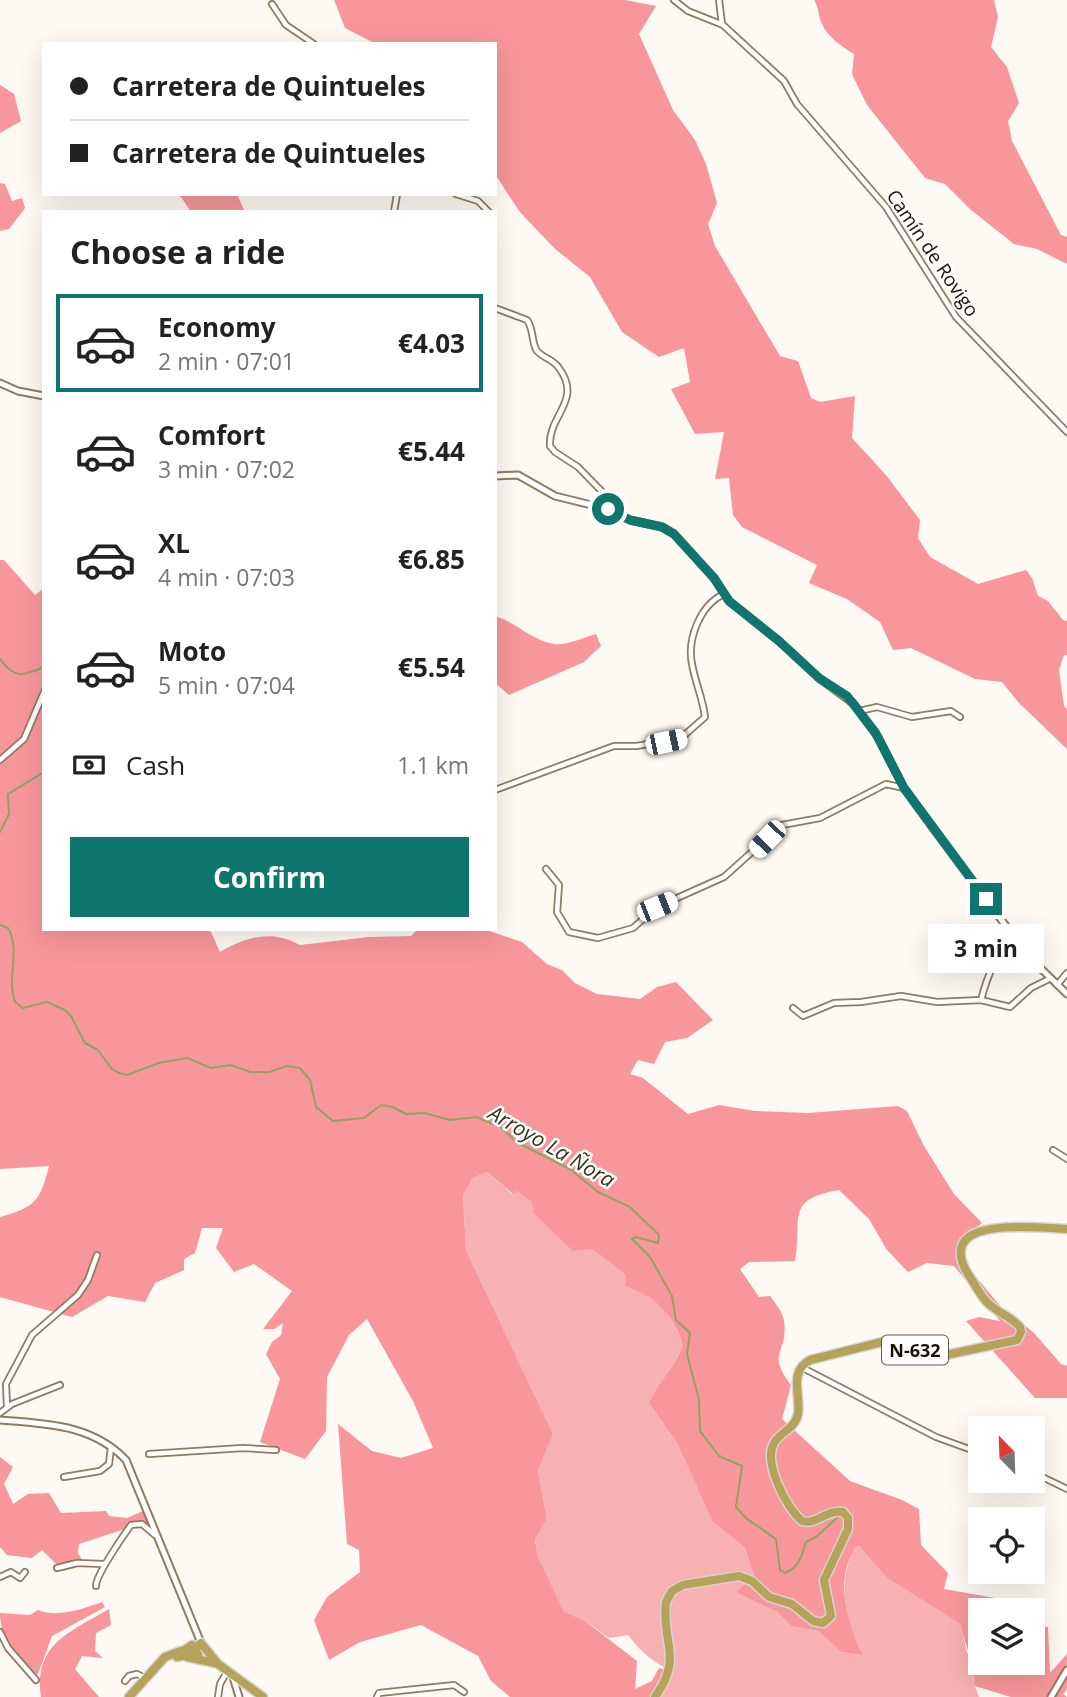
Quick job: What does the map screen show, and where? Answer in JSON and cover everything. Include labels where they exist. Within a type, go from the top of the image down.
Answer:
[{"type":"highway","name":"N-632","points":[[801,1367],[810,1360],[882,1342],[941,1356],[1007,1345],[1017,1340],[1020,1327],[987,1302],[965,1269],[960,1258],[962,1245],[968,1238],[986,1228],[1067,1228]]},
{"type":"highway","points":[[655,1697],[664,1684],[671,1664],[665,1607],[672,1591],[692,1583],[740,1576],[752,1581],[769,1597],[792,1604],[813,1621],[823,1623],[831,1616],[824,1580],[848,1523],[843,1512],[836,1511],[814,1521],[802,1521],[793,1511],[772,1468],[770,1455],[774,1443],[793,1425],[797,1416],[796,1381],[801,1367]]},
{"type":"highway","points":[[129,1697],[160,1663],[196,1646],[210,1660],[263,1697]]},
{"type":"highway","points":[[180,1654],[210,1660]]},
{"type":"street","name":"Camín de Rovigo","points":[[674,0],[688,11],[723,25],[784,81],[797,104],[886,207],[956,317],[1067,432]]},
{"type":"street","points":[[719,0],[723,25]]},
{"type":"street","points":[[272,4],[289,29],[311,42]]},
{"type":"street","points":[[462,196],[478,201],[487,210]]},
{"type":"street","points":[[497,309],[527,320],[536,349],[559,367],[569,392],[551,434],[550,446],[585,474],[617,507],[617,513]]},
{"type":"street","points":[[0,383],[18,391],[42,396]]},
{"type":"street","points":[[497,476],[518,475],[555,496],[617,513],[630,520],[662,527],[674,534],[714,578],[724,594],[819,678],[847,696],[875,732],[904,788],[1016,940],[1049,979],[1067,994]]},
{"type":"street","points":[[497,789],[614,746],[636,746],[680,739],[705,718],[691,661],[693,637],[705,611],[724,594]]},
{"type":"street","points":[[0,760],[24,738],[42,697]]},
{"type":"street","points":[[859,711],[877,707],[912,717],[951,711],[961,717]]},
{"type":"street","points":[[545,869],[559,885],[557,912],[569,932],[594,938],[614,936],[636,926],[657,907],[724,877],[782,825],[820,818],[886,784],[904,788]]},
{"type":"street","points":[[981,1000],[988,972],[999,954],[1016,940]]},
{"type":"street","points":[[1056,986],[1067,973]]},
{"type":"street","points":[[793,1008],[803,1016],[834,1003],[901,996],[937,1002],[981,1000],[1010,1007],[1031,988],[1049,979]]},
{"type":"street","points":[[1053,1150],[1067,1159]]},
{"type":"street","points":[[7,1408],[6,1384],[32,1335],[78,1296],[88,1280],[97,1255]]},
{"type":"street","points":[[801,1367],[936,1437],[968,1449]]},
{"type":"street","points":[[0,1413],[60,1385]]},
{"type":"street","points":[[0,1420],[77,1429],[121,1454],[130,1466],[192,1627],[196,1646]]},
{"type":"street","points":[[109,1464],[111,1447]]},
{"type":"street","points":[[149,1454],[243,1448],[276,1450]]},
{"type":"street","points":[[64,1477],[100,1471],[121,1454]]},
{"type":"street","points":[[1045,1478],[1067,1489]]},
{"type":"street","points":[[96,1586],[98,1573],[131,1525],[142,1524],[155,1535]]},
{"type":"street","points":[[57,1568],[77,1563],[105,1564]]},
{"type":"street","points":[[0,1577],[11,1572],[20,1578],[25,1572]]},
{"type":"street","points":[[0,1632],[8,1648],[36,1680]]},
{"type":"street","points":[[1051,1697],[1067,1671]]},
{"type":"street","points":[[219,1697],[220,1684],[230,1673],[239,1697]]},
{"type":"street","points":[[125,1681],[130,1675],[137,1674],[145,1678]]},
{"type":"street","points":[[377,1697],[379,1693],[454,1685],[464,1692]]},
{"type":"shaded area","points":[[334,0],[625,0],[656,6],[639,34],[673,110],[695,140],[706,164],[717,203],[708,224],[715,246],[780,356],[798,361],[811,398],[820,402],[855,396],[852,438],[886,475],[920,520],[918,538],[930,557],[978,584],[1026,570],[1038,596],[1048,601],[1063,620],[1067,621],[1067,655],[1064,655],[1059,670],[1064,706],[1067,709],[1067,749],[1019,703],[1002,682],[975,679],[911,648],[893,650],[880,622],[847,599],[809,583],[817,565],[742,527],[733,515],[729,478],[715,479],[724,432],[695,434],[671,389],[690,382],[684,348],[659,357],[622,332],[590,277],[554,248],[519,211],[497,177],[497,42],[372,42],[345,28]]},
{"type":"shaded area","points":[[814,0],[994,0],[998,17],[991,47],[1007,67],[1019,103],[1008,121],[1012,141],[1061,235],[1067,237],[1067,264],[1037,249],[1014,244],[971,210],[945,184],[925,178],[867,105],[852,74],[854,54],[827,32]]},
{"type":"shaded area","points":[[0,85],[14,94],[21,121],[0,133]]},
{"type":"shaded area","points":[[0,183],[5,184],[12,201],[22,198],[25,208],[9,229],[0,231]]},
{"type":"shaded area","points":[[180,196],[238,196],[244,210],[190,210]]},
{"type":"shaded area","points":[[0,560],[4,560],[35,595],[42,590],[42,931],[209,931],[220,952],[239,942],[269,936],[300,945],[369,937],[411,936],[416,931],[489,931],[522,942],[547,964],[562,970],[575,983],[597,994],[640,999],[657,987],[676,982],[713,1020],[687,1038],[665,1042],[654,1064],[638,1060],[630,1074],[643,1078],[688,1114],[719,1105],[755,1111],[808,1113],[898,1106],[907,1111],[924,1146],[954,1194],[982,1223],[962,1240],[956,1253],[1002,1308],[1033,1332],[1061,1364],[1067,1366],[1067,1398],[1035,1398],[966,1321],[979,1317],[1000,1321],[954,1266],[927,1263],[908,1272],[887,1250],[869,1219],[839,1190],[821,1194],[803,1206],[799,1214],[795,1261],[749,1262],[740,1269],[759,1297],[770,1296],[783,1318],[785,1332],[779,1358],[783,1374],[791,1385],[782,1419],[850,1481],[919,1509],[921,1545],[948,1573],[944,1589],[995,1598],[968,1598],[968,1651],[961,1624],[887,1578],[858,1545],[850,1558],[844,1585],[848,1614],[862,1655],[841,1652],[818,1631],[791,1626],[777,1612],[736,1592],[754,1576],[745,1548],[712,1521],[677,1443],[649,1403],[680,1352],[679,1333],[667,1314],[655,1301],[625,1286],[626,1275],[592,1249],[573,1251],[533,1213],[532,1203],[517,1191],[513,1194],[487,1172],[473,1178],[463,1195],[466,1250],[553,1434],[538,1471],[547,1519],[535,1540],[538,1557],[564,1612],[585,1621],[637,1661],[635,1689],[652,1681],[659,1668],[673,1672],[658,1697],[510,1697],[491,1681],[478,1656],[421,1625],[360,1642],[329,1660],[314,1620],[327,1597],[360,1572],[359,1550],[347,1544],[338,1424],[372,1451],[401,1458],[433,1448],[413,1401],[367,1319],[349,1335],[327,1377],[326,1431],[305,1459],[260,1442],[280,1379],[266,1354],[272,1342],[281,1335],[283,1323],[274,1329],[263,1329],[292,1291],[254,1264],[234,1272],[216,1248],[223,1228],[202,1228],[195,1253],[184,1259],[184,1270],[155,1283],[145,1302],[108,1296],[72,1317],[0,1297],[0,1217],[21,1210],[34,1201],[42,1188],[49,1166],[0,1169]]},
{"type":"shaded area","points":[[497,617],[554,644],[596,634],[601,646],[584,662],[509,695],[497,685]]},
{"type":"shaded area","points":[[487,1172],[512,1194],[517,1191],[532,1203],[533,1213],[573,1250],[592,1249],[626,1275],[625,1286],[656,1301],[676,1327],[681,1340],[680,1352],[649,1403],[677,1443],[712,1521],[745,1548],[754,1576],[737,1592],[777,1612],[791,1626],[818,1631],[841,1652],[861,1655],[850,1628],[845,1593],[846,1573],[858,1545],[887,1578],[962,1624],[968,1654],[968,1675],[974,1675],[979,1697],[658,1697],[673,1671],[648,1656],[628,1635],[609,1638],[585,1621],[564,1613],[538,1557],[535,1540],[547,1519],[538,1471],[553,1434],[466,1250],[463,1195],[473,1178]]},
{"type":"shaded area","points":[[0,1457],[13,1467],[4,1484],[13,1504],[28,1494],[49,1493],[61,1513],[106,1511],[109,1516],[127,1518],[143,1511],[150,1531],[137,1525],[79,1544],[78,1553],[85,1565],[63,1571],[42,1550],[32,1558],[7,1555],[0,1547]]},
{"type":"shaded area","points":[[102,1602],[105,1607],[52,1636],[38,1674],[31,1674],[19,1660],[3,1631],[0,1613],[30,1615],[38,1610],[62,1613]]},
{"type":"shaded area","points":[[109,1609],[111,1625],[96,1633],[95,1651],[103,1658],[82,1656],[75,1669],[99,1697],[41,1697],[40,1679],[49,1652],[68,1633]]},
{"type":"shaded area","points":[[1045,1627],[1048,1627],[1050,1673],[1067,1654],[1067,1690],[1063,1694],[1067,1697],[1011,1697],[975,1686],[974,1675],[1045,1675]]},
{"type":"waterway","name":"Arroyo La Ñora","points":[[0,659],[15,673],[25,674],[42,668]]},
{"type":"waterway","name":"Arroyo La Ñora","points":[[0,832],[9,814],[8,794],[42,773]]},
{"type":"waterway","name":"Arroyo La Ñora","points":[[0,925],[8,928],[12,937],[12,983],[15,1002],[23,1008],[47,1002],[65,1010],[85,1043],[98,1050],[112,1069],[119,1073],[127,1075],[159,1063],[187,1058],[211,1068],[230,1065],[251,1072],[269,1072],[287,1066],[300,1068],[310,1080],[316,1107],[333,1121],[364,1118],[381,1105],[393,1107],[406,1114],[424,1113],[450,1120],[476,1117],[499,1126],[518,1143],[570,1169],[598,1192],[630,1207],[659,1235],[658,1243],[636,1237],[632,1239],[650,1257],[672,1296],[676,1320],[690,1333],[687,1354],[699,1400],[700,1431],[719,1456],[742,1466],[736,1507],[746,1518],[776,1539],[780,1570],[785,1573],[797,1564],[806,1542],[816,1537],[840,1515]]},
{"type":"route","points":[[608,509],[630,520],[662,527],[674,534],[714,578],[729,601],[779,641],[804,666],[847,696],[875,732],[904,788],[986,899]]}]
